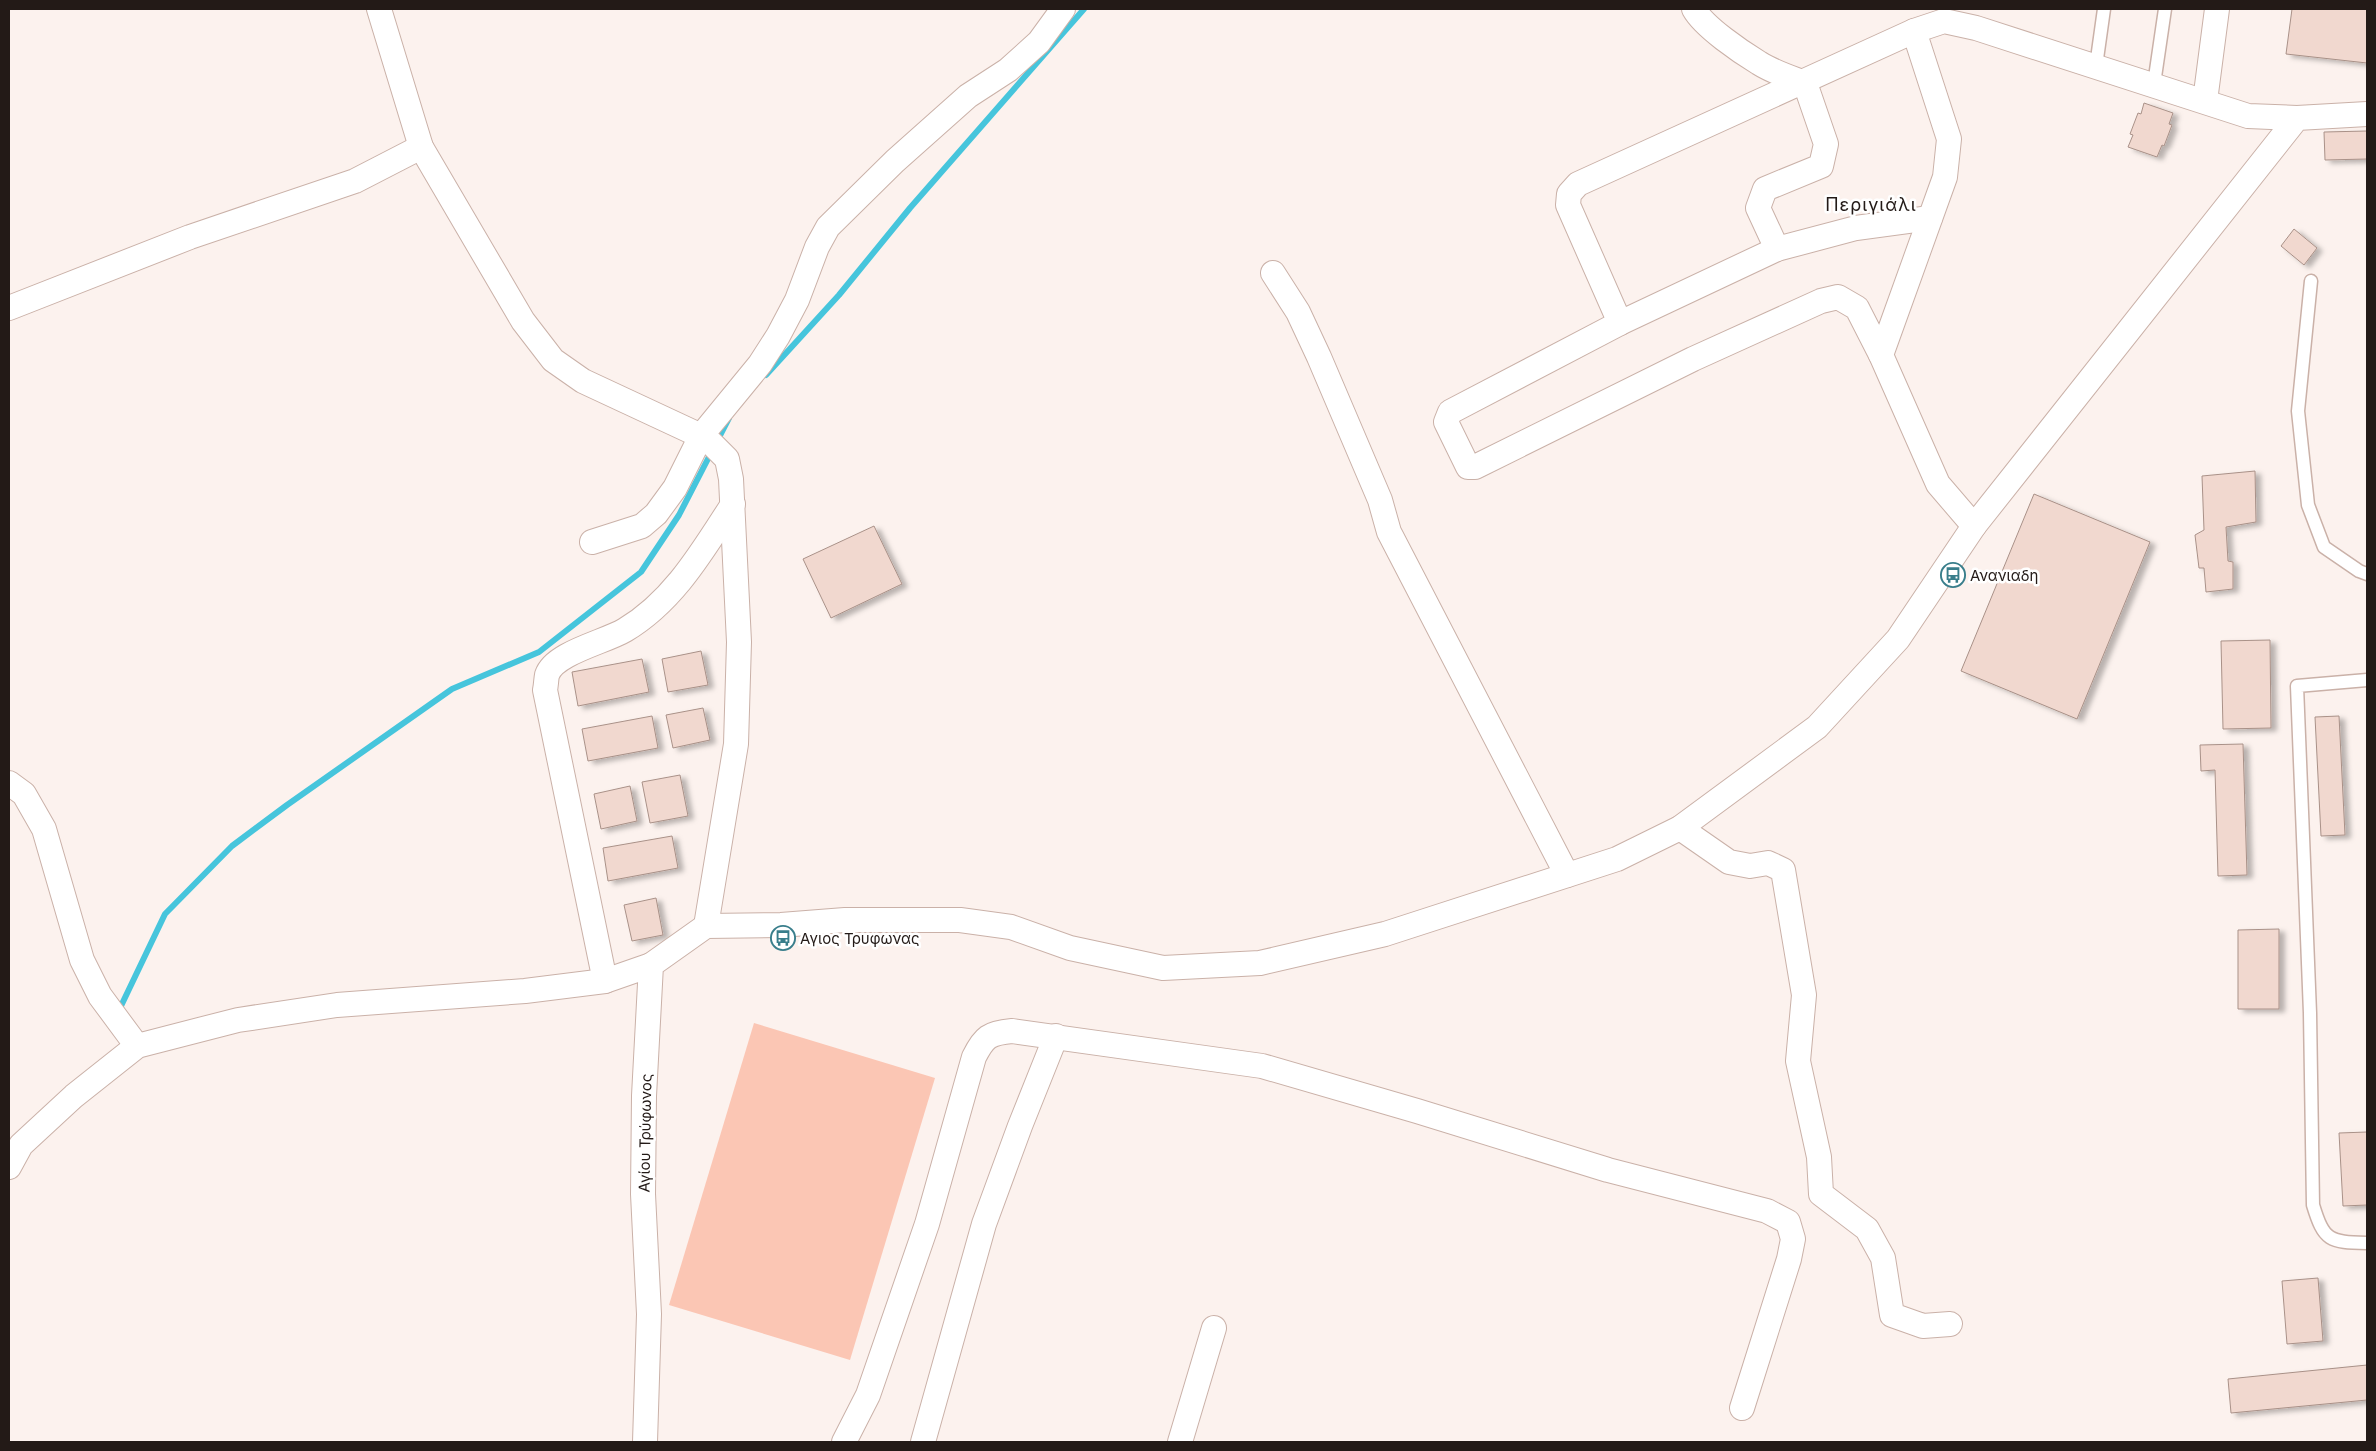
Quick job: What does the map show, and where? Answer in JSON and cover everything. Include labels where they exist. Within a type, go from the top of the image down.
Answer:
[{"type":"street","points":[[379,9],[421,147],[523,321],[554,360],[583,381],[713,446],[732,478],[739,642],[736,744],[706,926]]},
{"type":"street","points":[[592,542],[642,526],[656,514],[675,488],[713,446],[797,300],[817,247],[828,227],[895,162],[968,96],[1008,70],[1039,42],[1063,9]]},
{"type":"street","points":[[1694,9],[1717,32],[1759,63],[1805,83]]},
{"type":"street","points":[[2205,101],[2216,9]]},
{"type":"street","points":[[1620,323],[1568,205],[1569,194],[1578,184],[1805,83],[1914,31],[1944,21],[1976,28],[2154,84],[2248,116],[2297,118],[2367,114]]},
{"type":"street","points":[[1881,355],[1945,177],[1949,139],[1914,31]]},
{"type":"street","points":[[1777,249],[1758,208],[1760,198],[1765,189],[1821,166],[1826,144],[1805,83]]},
{"type":"street","points":[[9,1167],[21,1145],[41,1126],[74,1096],[137,1046],[238,1020],[337,1005],[525,991],[605,981],[651,965],[706,926],[781,925],[845,920],[960,920],[1011,927],[1070,948],[1163,968],[1260,963],[1385,934],[1618,859],[1680,828],[1817,727],[1898,639],[1974,526],[2297,118]]},
{"type":"street","points":[[9,308],[190,237],[355,181],[421,147]]},
{"type":"street","points":[[1930,218],[1856,228],[1777,249],[1620,323],[1450,412],[1446,422],[1468,467],[1474,467],[1693,359],[1821,301],[1838,297],[1857,308],[1881,355],[1938,484],[1974,526]]},
{"type":"street","points":[[1273,273],[1298,312],[1319,357],[1380,500],[1389,532],[1567,876]]},
{"type":"street","points":[[605,981],[545,690],[548,674],[557,661],[625,630],[663,600],[683,580],[733,504]]},
{"type":"street","points":[[9,783],[24,794],[44,829],[82,960],[100,996],[137,1046]]},
{"type":"street","points":[[1680,828],[1729,862],[1750,866],[1768,863],[1783,870],[1804,995],[1798,1061],[1819,1157],[1822,1194],[1867,1229],[1883,1258],[1892,1315],[1923,1326],[1950,1324]]},
{"type":"street","name":"Αγίου Τρύφωνος","points":[[645,1442],[648,1314],[643,1194],[644,1096],[651,965]]},
{"type":"street","points":[[844,1442],[868,1395],[924,1233],[974,1057],[981,1042],[995,1033],[1012,1031],[1262,1066],[1417,1111],[1608,1170],[1767,1210],[1788,1222],[1793,1238],[1790,1259],[1742,1408]]},
{"type":"street","points":[[923,1442],[984,1224],[1056,1036]]},
{"type":"street","points":[[1180,1442],[1214,1328]]},
{"type":"lane","points":[[2096,66],[2104,9]]},
{"type":"lane","points":[[2154,84],[2165,9]]},
{"type":"lane","points":[[2311,281],[2298,411],[2308,505],[2324,547],[2359,571],[2367,574]]},
{"type":"lane","points":[[2367,680],[2297,686],[2310,1013],[2313,1205],[2321,1230],[2335,1240],[2367,1243]]},
{"type":"shaded area","points":[[754,1023],[935,1078],[850,1360],[669,1305]]},
{"type":"building","points":[[2292,9],[2367,9],[2367,63],[2286,54]]},
{"type":"building","points":[[2144,103],[2173,113],[2169,124],[2172,125],[2164,146],[2162,145],[2157,157],[2128,147],[2133,135],[2130,134],[2138,113],[2141,114]]},
{"type":"building","points":[[2367,131],[2367,159],[2325,160],[2324,132]]},
{"type":"building","points":[[2294,229],[2317,248],[2304,265],[2281,246]]},
{"type":"building","points":[[2255,471],[2256,522],[2226,527],[2228,561],[2233,562],[2233,589],[2206,592],[2204,568],[2199,568],[2195,535],[2204,530],[2202,476]]},
{"type":"building","points":[[2034,494],[2150,542],[2077,719],[1961,671]]},
{"type":"building","points":[[874,526],[902,584],[831,618],[803,559]]},
{"type":"building","points":[[2270,640],[2271,728],[2223,729],[2221,641]]},
{"type":"building","points":[[701,651],[708,685],[668,692],[662,659]]},
{"type":"building","points":[[642,659],[649,692],[578,706],[572,672]]},
{"type":"building","points":[[703,708],[710,740],[673,748],[666,715]]},
{"type":"building","points":[[652,716],[658,748],[588,761],[582,729]]},
{"type":"building","points":[[2339,716],[2345,835],[2321,836],[2315,717]]},
{"type":"building","points":[[2243,744],[2247,875],[2218,876],[2215,770],[2201,771],[2200,745]]},
{"type":"building","points":[[680,775],[688,816],[650,823],[642,782]]},
{"type":"building","points":[[630,786],[637,821],[601,829],[594,794]]},
{"type":"building","points":[[672,836],[678,868],[608,881],[603,848]]},
{"type":"building","points":[[656,898],[663,935],[632,941],[624,905]]},
{"type":"building","points":[[2279,929],[2279,1009],[2238,1009],[2238,930]]},
{"type":"building","points":[[2367,1132],[2367,1205],[2343,1206],[2339,1133]]},
{"type":"building","points":[[2318,1278],[2323,1341],[2287,1344],[2282,1281]]},
{"type":"building","points":[[2367,1365],[2367,1400],[2231,1413],[2228,1379]]},
{"type":"waterway","points":[[766,375],[839,295],[910,208],[1084,9]]},
{"type":"waterway","points":[[716,443],[729,418]]},
{"type":"waterway","points":[[121,1006],[165,914],[232,846],[452,689],[539,652],[641,572],[679,515],[712,451]]},
{"type":"place","name":"Ανανιαδη","points":[[1953,575]]},
{"type":"place","name":"Αγιος Τρυφωνας","points":[[783,938]]},
{"type":"district","name":"Περιγιάλι","points":[[1871,204]]}]
